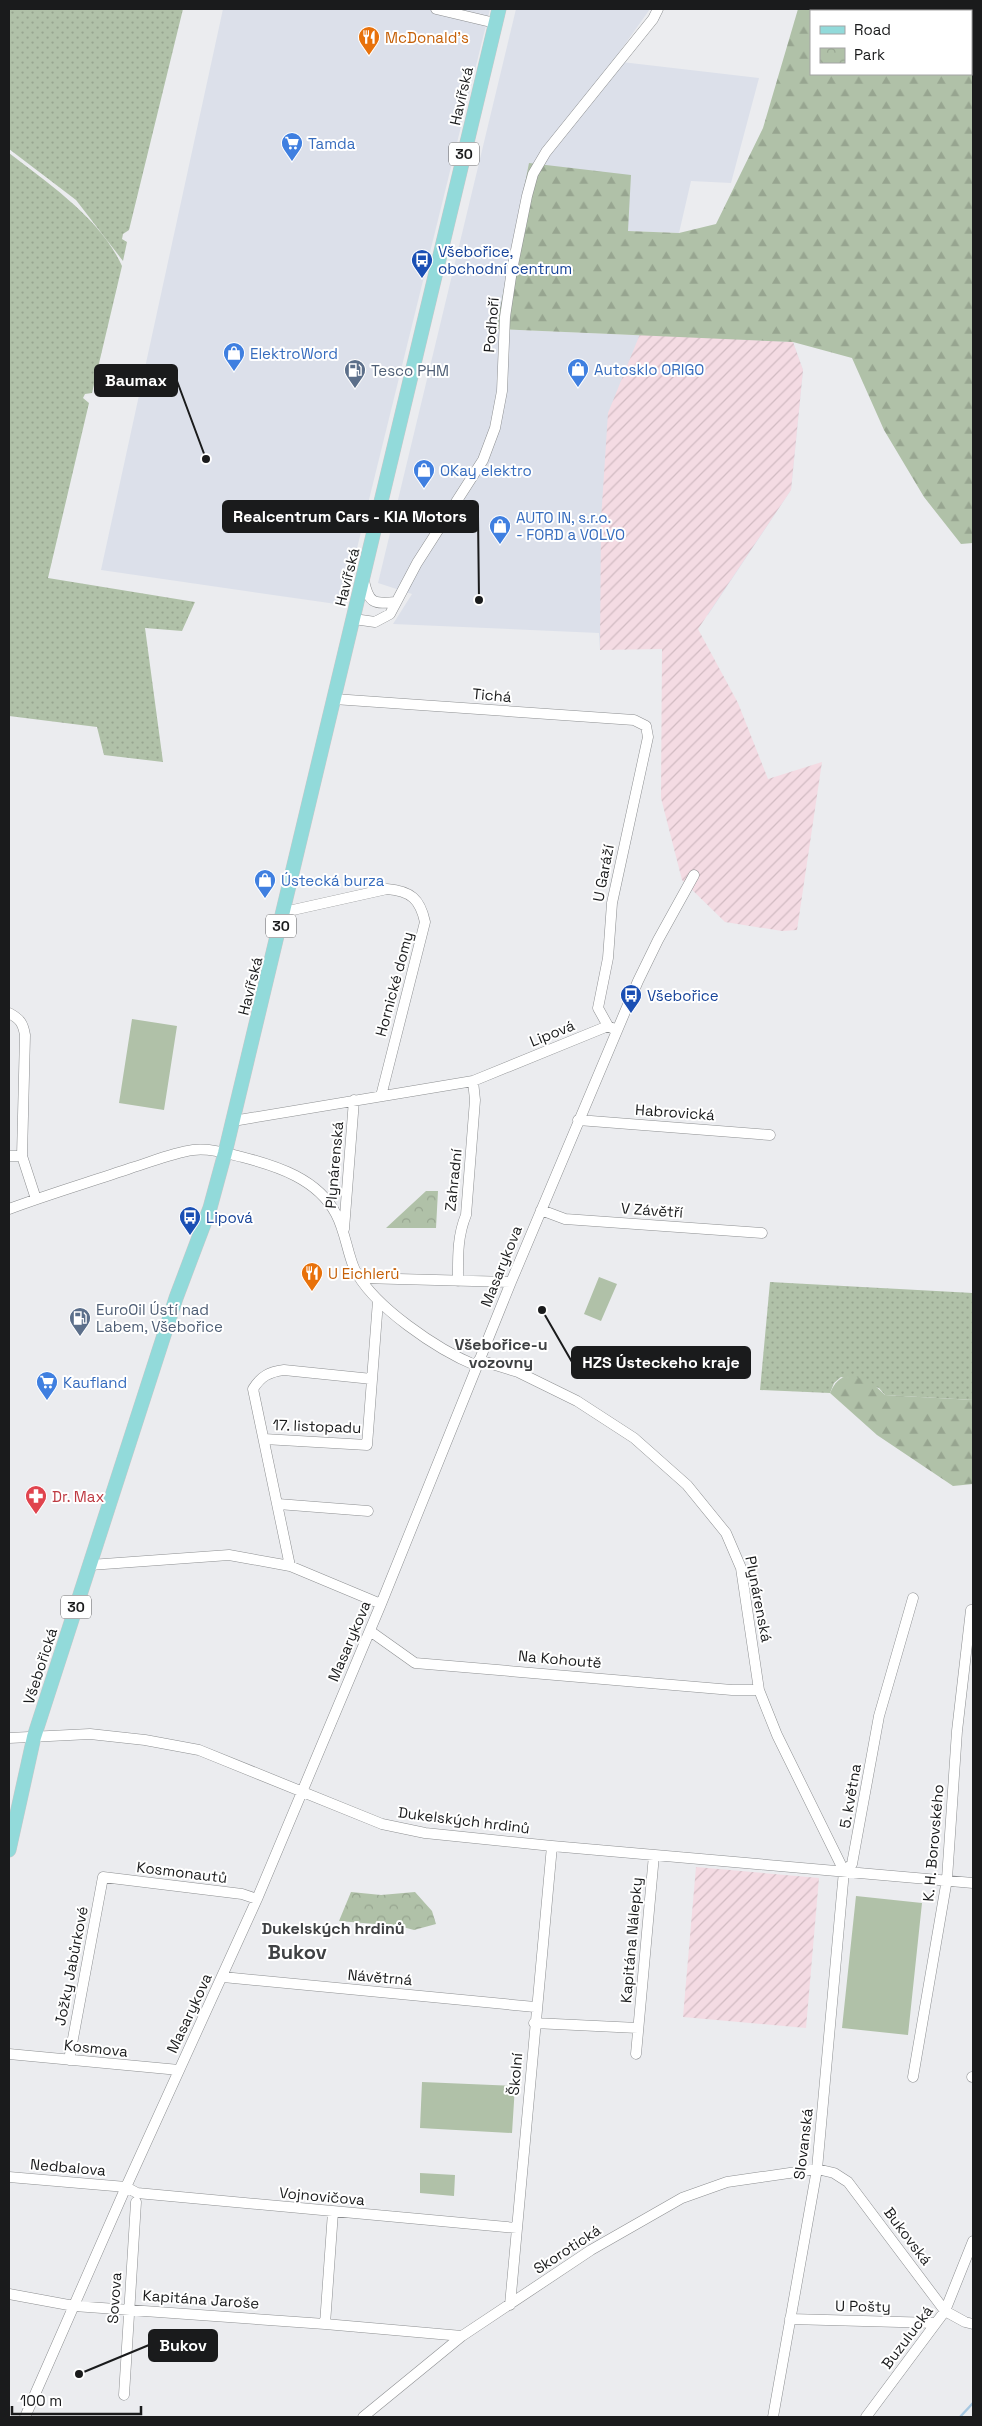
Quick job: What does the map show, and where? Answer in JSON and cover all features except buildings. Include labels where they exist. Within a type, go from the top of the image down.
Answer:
[{"type":"main road","name":"Havířská","points":[[225,1153],[354,619],[498,9]]},
{"type":"main road","name":"Všebořická","points":[[9,1850],[34,1737],[176,1298],[210,1208],[225,1153]]},
{"type":"street","points":[[436,9],[495,23]]},
{"type":"street","name":"Podhoří","points":[[354,619],[375,622],[390,614],[417,563],[483,460],[495,428],[502,391],[505,318],[526,196],[533,174],[546,152],[653,19],[658,9]]},
{"type":"street","points":[[363,580],[366,594],[371,601],[379,603],[396,602]]},
{"type":"street","name":"Tichá","points":[[334,699],[634,720],[646,726]]},
{"type":"street","name":"U Garáží","points":[[613,1028],[598,1008],[608,958],[612,902],[648,737],[646,726]]},
{"type":"street","name":"Masarykova","points":[[25,2417],[126,2187],[257,1899],[370,1631],[578,1120],[613,1028],[694,875]]},
{"type":"street","name":"Hornické domy","points":[[284,912],[387,889],[399,890],[411,895],[422,907],[426,922],[381,1096]]},
{"type":"street","points":[[9,1013],[19,1018],[25,1035],[22,1156],[36,1199]]},
{"type":"street","name":"Lipová","points":[[234,1121],[473,1081],[613,1028]]},
{"type":"street","name":"Zahradní","points":[[458,1281],[458,1244],[460,1229],[466,1214],[475,1100],[473,1081]]},
{"type":"street","name":"Plynárenská","points":[[343,1232],[354,1100]]},
{"type":"street","name":"Habrovická","points":[[578,1120],[770,1134]]},
{"type":"street","points":[[9,1209],[193,1150],[225,1153]]},
{"type":"street","name":"Plynárenská","points":[[225,1153],[272,1164],[308,1184],[324,1197],[336,1214],[354,1267],[361,1278],[378,1301],[416,1330],[455,1356],[518,1372],[577,1401],[634,1438],[656,1455],[687,1485],[726,1534],[741,1568],[759,1690],[776,1735],[844,1871]]},
{"type":"street","points":[[9,1156],[22,1156]]},
{"type":"street","name":"V Závětří","points":[[541,1210],[565,1219],[762,1233]]},
{"type":"street","points":[[361,1278],[511,1282]]},
{"type":"street","points":[[372,1379],[378,1301]]},
{"type":"street","name":"17. listopadu","points":[[264,1439],[367,1445],[372,1379],[284,1370],[271,1372],[259,1379],[253,1389],[290,1566]]},
{"type":"street","points":[[278,1504],[368,1511]]},
{"type":"street","points":[[90,1565],[229,1555],[290,1566],[381,1604]]},
{"type":"street","name":"5. května","points":[[844,1871],[852,1864],[879,1716],[913,1598]]},
{"type":"street","name":"K. H. Borovského","points":[[913,2077],[948,1879],[957,1730],[971,1610]]},
{"type":"street","name":"Na Kohoutě","points":[[370,1631],[414,1663],[732,1690],[759,1690]]},
{"type":"street","name":"Dukelských hrdinů","points":[[9,1738],[90,1734],[145,1740],[199,1750],[301,1793],[382,1824],[425,1833],[844,1871]]},
{"type":"street","name":"Školní","points":[[510,2305],[535,2007],[552,1846]]},
{"type":"street","name":"Kapitána Nálepky","points":[[636,2054],[654,1855]]},
{"type":"street","points":[[844,1871],[973,1882]]},
{"type":"street","name":"Slovanská","points":[[773,2417],[817,2169],[844,1871]]},
{"type":"street","name":"Kosmonautů","points":[[103,1877],[242,1894],[257,1899]]},
{"type":"street","name":"Jožky Jabůrkové","points":[[69,2060],[103,1877]]},
{"type":"street","name":"Návětrná","points":[[223,1977],[535,2007]]},
{"type":"street","points":[[534,2023],[638,2028]]},
{"type":"street","name":"Kosmova","points":[[9,2054],[179,2070]]},
{"type":"street","name":"Skorotická","points":[[363,2417],[462,2336],[591,2250],[682,2198],[727,2182],[817,2169]]},
{"type":"street","name":"Bukovská","points":[[817,2169],[834,2173],[848,2182],[945,2311],[965,2322],[973,2324]]},
{"type":"street","name":"Nedbalova","points":[[9,2177],[126,2187]]},
{"type":"street","name":"Vojnovičova","points":[[126,2187],[137,2193],[517,2228]]},
{"type":"street","name":"Sovova","points":[[124,2395],[136,2202]]},
{"type":"street","points":[[325,2324],[333,2212]]},
{"type":"street","name":"Buzulucká","points":[[866,2417],[945,2311],[973,2241]]},
{"type":"street","name":"Kapitána Jaroše","points":[[9,2294],[74,2306],[462,2336]]},
{"type":"street","name":"U Pošty","points":[[790,2319],[936,2323]]},
{"type":"shaded area","points":[[223,9],[490,9],[343,605],[101,570]]},
{"type":"shaded area","points":[[516,9],[650,9],[613,61],[759,78],[731,183],[691,181],[679,233],[628,231],[496,329],[793,342],[803,370],[791,490],[708,615],[600,650],[599,633],[393,624],[412,594],[378,583]]},
{"type":"shaded area","points":[[640,334],[793,342],[803,370],[791,490],[698,629],[738,703],[768,779],[822,762],[797,930],[782,931],[725,922],[682,880],[661,798],[662,649],[600,650],[601,520],[608,413]]},
{"type":"shaded area","points":[[696,1867],[819,1878],[806,2028],[683,2017]]},
{"type":"green space","points":[[9,9],[183,9],[129,230],[123,234],[122,239],[127,242],[123,261],[76,200],[9,149]]},
{"type":"green space","points":[[798,9],[973,9],[973,543],[961,544],[924,497],[884,430],[852,358],[793,342],[496,329],[529,163],[631,175],[628,231],[679,233],[716,224],[763,128]]},
{"type":"green space","points":[[9,153],[72,203],[87,218],[113,249],[122,266],[92,393],[85,394],[83,398],[89,403],[48,578],[195,602],[182,631],[145,628],[163,762],[104,755],[97,727],[9,716]]},
{"type":"green space","points":[[132,1019],[177,1026],[164,1110],[119,1103]]},
{"type":"green space","points":[[426,1191],[438,1191],[436,1228],[386,1228]]},
{"type":"green space","points":[[599,1277],[617,1284],[601,1321],[584,1314]]},
{"type":"green space","points":[[770,1282],[973,1293],[973,1400],[885,1395],[879,1388],[841,1377],[834,1383],[830,1393],[760,1390]]},
{"type":"green space","points":[[850,1375],[871,1382],[885,1395],[973,1400],[973,1484],[953,1486],[877,1435],[830,1393],[838,1381]]},
{"type":"green space","points":[[351,1892],[381,1895],[415,1892],[432,1911],[436,1924],[414,1930],[399,1926],[339,1921]]},
{"type":"green space","points":[[856,1896],[922,1903],[908,2035],[842,2028]]},
{"type":"green space","points":[[422,2082],[515,2086],[512,2133],[420,2128]]},
{"type":"green space","points":[[420,2173],[455,2175],[454,2196],[420,2193]]},
{"type":"waterway","points":[[960,2417],[973,2403]]},
{"type":"place","name":"McDonald's","points":[[369,56]]},
{"type":"place","name":"Tamda","points":[[292,162]]},
{"type":"place","name":"Všebořice, obchodní centrum","points":[[422,279]]},
{"type":"place","name":"ElektroWord","points":[[234,372]]},
{"type":"place","name":"Autosklo ORIGO","points":[[578,388]]},
{"type":"place","name":"Tesco PHM","points":[[355,389]]},
{"type":"place","name":"Baumax","points":[[206,459]]},
{"type":"place","name":"OKay elektro","points":[[424,489]]},
{"type":"place","name":"AUTO IN, s.r.o. - FORD a VOLVO","points":[[500,545]]},
{"type":"place","name":"Realcentrum Cars - KIA Motors","points":[[479,600]]},
{"type":"place","name":"Ústecká burza","points":[[265,899]]},
{"type":"place","name":"Všebořice","points":[[631,1014]]},
{"type":"place","name":"Lipová","points":[[190,1236]]},
{"type":"place","name":"U Eichlerů","points":[[312,1292]]},
{"type":"place","name":"HZS Ústeckeho kraje","points":[[542,1310]]},
{"type":"place","name":"EuroOil Ústí nad Labem, Všebořice","points":[[80,1337]]},
{"type":"place","name":"Kaufland","points":[[47,1401]]},
{"type":"place","name":"Dr. Max","points":[[36,1515]]},
{"type":"place","name":"Bukov","points":[[79,2374]]},
{"type":"district","name":"Všebořice-u vozovny","points":[[501,1353]]},
{"type":"district","name":"Dukelských hrdinů","points":[[333,1928]]},
{"type":"district","name":"Bukov","points":[[297,1952]]}]
